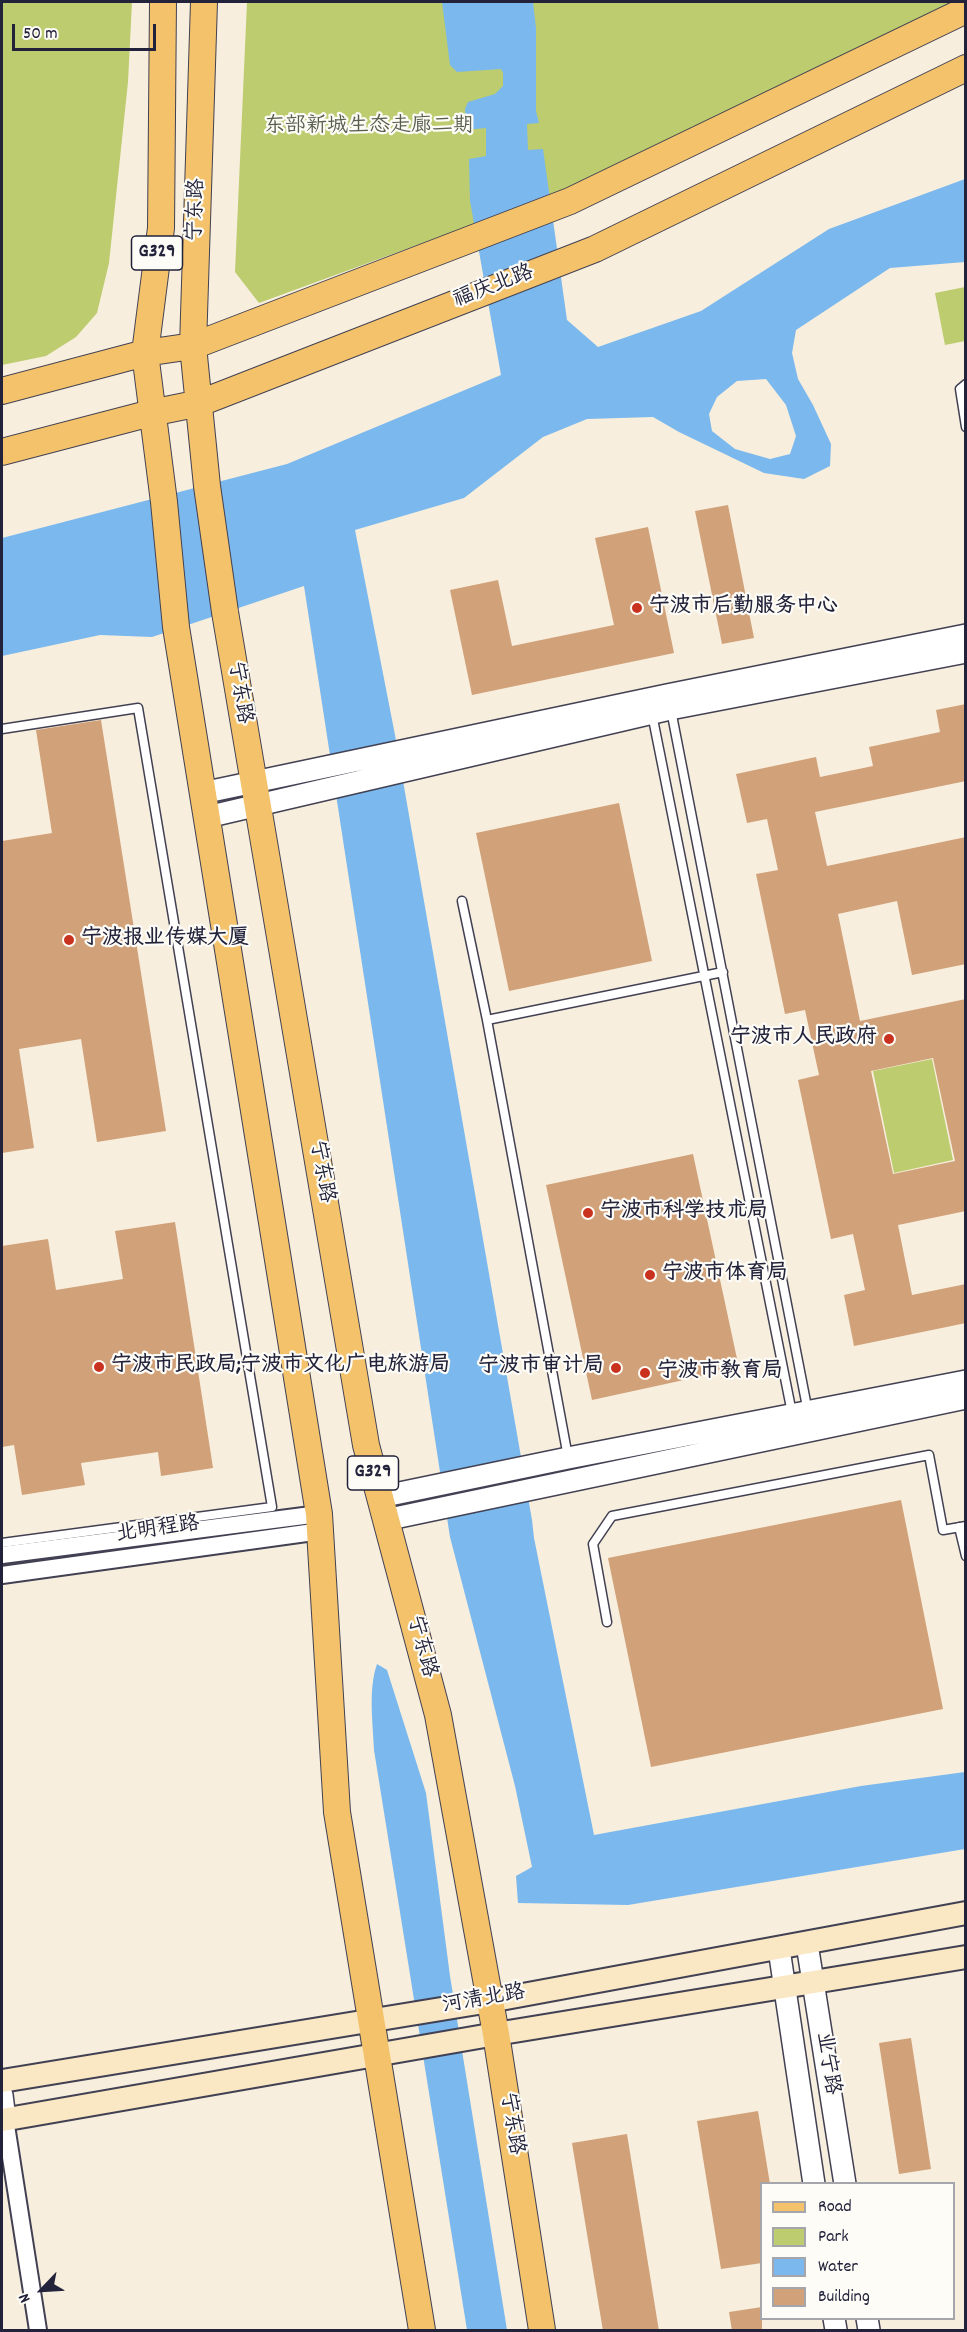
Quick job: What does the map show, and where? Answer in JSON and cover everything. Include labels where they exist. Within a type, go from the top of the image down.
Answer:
[{"type":"main road","name":"宁东路","points":[[163,2],[161,228],[145,353],[151,413],[164,502],[176,627],[320,1522],[338,1812],[422,2331]]},
{"type":"main road","name":"宁东路","points":[[204,2],[193,346],[207,486],[225,612],[364,1433],[438,1715],[496,2034],[542,2331]]},
{"type":"main road","points":[[2,391],[145,353],[193,346],[570,201],[966,10]]},
{"type":"main road","name":"福庆北路","points":[[2,452],[151,413],[200,403],[595,249],[966,68]]},
{"type":"main road","name":"河清北路","points":[[2,2082],[490,2001],[966,1913]]},
{"type":"main road","name":"河清北路","points":[[3,2120],[496,2034],[966,1957]]},
{"type":"street","points":[[207,818],[258,807],[659,704],[966,635]]},
{"type":"street","points":[[202,793],[253,781],[659,704],[966,652]]},
{"type":"street","points":[[383,1508],[802,1422],[966,1381]]},
{"type":"street","points":[[383,1508],[568,1458],[966,1398]]},
{"type":"street","name":"北明程路","points":[[2,1555],[320,1522]]},
{"type":"street","name":"北明程路","points":[[2,1575],[320,1522]]},
{"type":"street","name":"业宁路","points":[[807,1944],[845,2182]]},
{"type":"street","name":"业宁路","points":[[779,1948],[814,2182]]},
{"type":"street","points":[[2,2095],[3,2120],[38,2331]]},
{"type":"lane","points":[[966,384],[960,389],[966,427]]},
{"type":"lane","points":[[659,704],[723,972],[802,1422]]},
{"type":"lane","points":[[659,704],[706,975],[802,1422]]},
{"type":"lane","points":[[2,729],[138,708],[272,1507],[2,1543]]},
{"type":"lane","points":[[462,901],[487,1020],[568,1458]]},
{"type":"lane","points":[[487,1020],[723,972]]},
{"type":"lane","points":[[608,1622],[593,1544],[612,1516],[929,1455],[943,1530],[963,1526],[966,1556]]},
{"type":"green space","points":[[2,2],[132,2],[128,82],[109,263],[97,313],[76,337],[46,356],[2,365]]},
{"type":"green space","name":"东部新城生态走廊二期","points":[[247,2],[960,2],[551,196],[259,303],[235,272]]},
{"type":"green space","points":[[965,287],[965,341],[945,345],[935,293]]},
{"type":"green space","points":[[932,1059],[953,1160],[894,1173],[873,1071]]},
{"type":"water","points":[[442,2],[533,2],[536,28],[536,111],[539,123],[527,124],[528,150],[543,149],[567,320],[598,347],[701,311],[829,229],[965,179],[965,262],[890,268],[796,330],[792,353],[798,379],[831,444],[830,466],[804,479],[764,473],[653,417],[587,419],[543,437],[464,498],[355,530],[395,735],[534,1538],[594,1835],[861,1786],[965,1772],[965,1849],[628,1905],[518,1903],[516,1876],[532,1867],[515,1786],[450,1537],[304,586],[152,637],[100,635],[2,656],[2,538],[287,464],[501,375],[470,201],[469,159],[486,156],[486,128],[466,130],[465,109],[468,102],[495,94],[503,86],[503,73],[501,69],[457,72],[450,65]],"holes":[[[766,379],[786,405],[796,436],[790,454],[770,459],[735,449],[712,431],[709,414],[717,397],[737,381]]]},
{"type":"water","points":[[377,1664],[387,1670],[426,1793],[450,1976],[507,2330],[467,2330],[374,1750],[372,1695]]},
{"type":"building","points":[[728,505],[754,638],[722,644],[695,511]]},
{"type":"building","name":"宁波市后勤服务中心","points":[[648,527],[674,653],[472,695],[450,590],[498,580],[512,646],[614,625],[595,538]]},
{"type":"building","name":"宁波市人民政府","points":[[966,704],[966,781],[815,812],[827,866],[966,837],[966,964],[912,975],[897,901],[838,914],[860,1021],[966,999],[966,1211],[898,1225],[912,1295],[966,1284],[966,1323],[854,1346],[844,1295],[865,1290],[853,1234],[831,1239],[798,1080],[819,1075],[805,1010],[785,1014],[756,874],[778,870],[767,819],[747,823],[736,774],[816,757],[820,777],[873,766],[869,747],[940,732],[936,710]],"holes":[[[933,1058],[955,1161],[893,1174],[871,1071]]]},
{"type":"building","name":"宁波报业传媒大厦","points":[[101,720],[166,1131],[97,1142],[81,1039],[19,1049],[34,1148],[2,1153],[2,841],[52,833],[36,730]]},
{"type":"building","points":[[619,803],[652,961],[509,991],[476,833]]},
{"type":"building","points":[[693,1154],[739,1368],[592,1400],[546,1185]]},
{"type":"building","name":"宁波市民政局;宁波市文化广电旅游局","points":[[175,1222],[213,1468],[161,1476],[158,1452],[81,1463],[85,1485],[22,1495],[14,1445],[2,1447],[2,1246],[48,1239],[56,1290],[123,1279],[115,1231]]},
{"type":"building","points":[[901,1500],[943,1709],[651,1767],[608,1558]]},
{"type":"building","points":[[911,2038],[931,2169],[899,2174],[879,2043]]},
{"type":"building","points":[[758,2111],[770,2182],[760,2182],[760,2263],[721,2269],[697,2121]]},
{"type":"building","points":[[627,2134],[659,2331],[603,2331],[572,2143]]},
{"type":"building","points":[[760,2307],[762,2331],[732,2331],[729,2312]]},
{"type":"place","name":"宁波市后勤服务中心","points":[[637,608]]},
{"type":"place","name":"宁波报业传媒大厦","points":[[69,940]]},
{"type":"place","name":"宁波市人民政府","points":[[889,1039]]},
{"type":"place","name":"宁波市科学技术局","points":[[588,1213]]},
{"type":"place","name":"宁波市体育局","points":[[650,1275]]},
{"type":"place","name":"宁波市民政局;宁波市文化广电旅游局","points":[[99,1367]]},
{"type":"place","name":"宁波市审计局","points":[[616,1368]]},
{"type":"place","name":"宁波市教育局","points":[[645,1373]]}]
